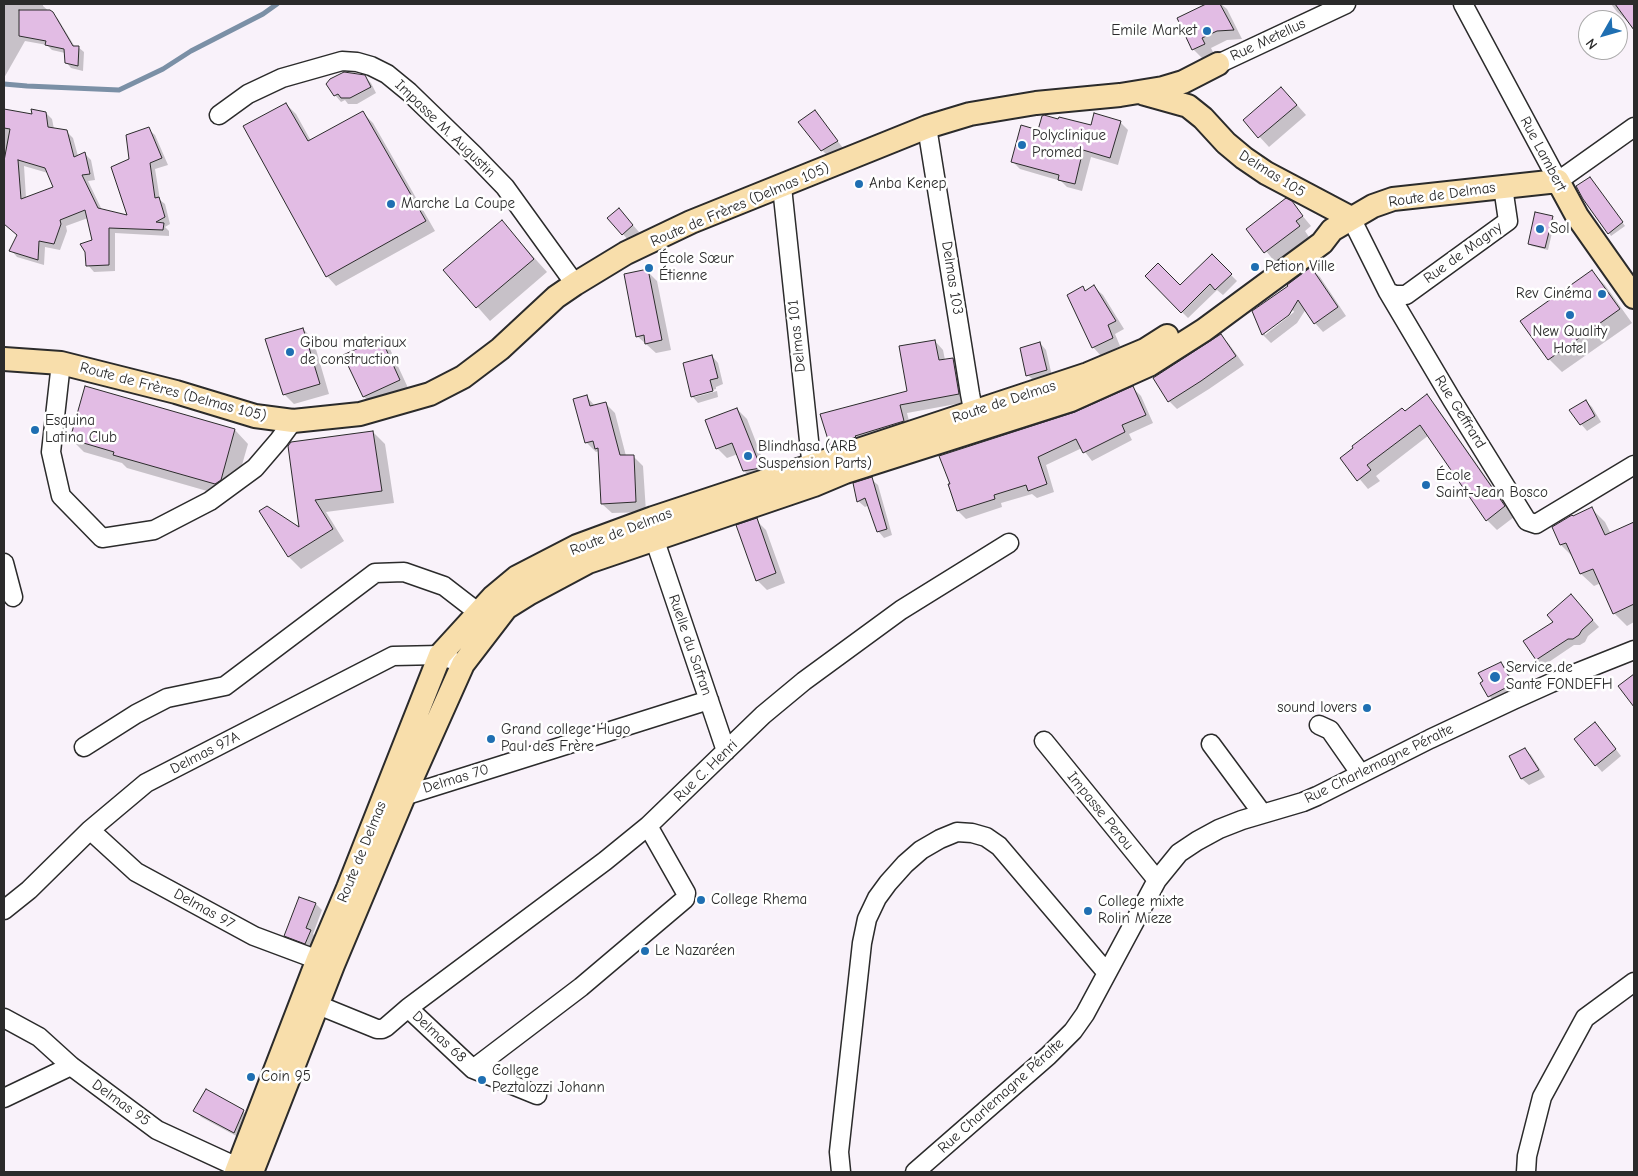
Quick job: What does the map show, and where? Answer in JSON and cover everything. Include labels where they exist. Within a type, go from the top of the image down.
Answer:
[{"type":"main road","name":"Route de Frères (Delmas 105)","points":[[4,359],[61,363],[148,385],[255,416],[293,421],[360,414],[430,394],[463,377],[500,349],[556,298],[575,284],[626,253],[683,226],[927,127],[970,114],[1036,103],[1120,95],[1163,88],[1183,82],[1218,64]]},
{"type":"main road","points":[[1203,118],[1199,95],[1203,80],[1218,64]]},
{"type":"main road","name":"Delmas 105","points":[[1136,92],[1158,96],[1188,106],[1244,158],[1341,224]]},
{"type":"main road","name":"Route de Delmas","points":[[244,1171],[318,1005],[325,962],[404,796],[485,618],[492,597],[517,577],[577,546],[653,518],[812,476],[845,472],[975,421],[1071,400],[1149,365],[1204,330],[1322,243],[1341,224],[1372,206],[1393,199],[1558,181]]},
{"type":"main road","name":"Rue Lambert","points":[[1558,181],[1577,216],[1634,297]]},
{"type":"main road","name":"Route de Delmas","points":[[244,1171],[325,962],[348,888],[440,655],[485,618],[588,562],[812,476]]},
{"type":"street","name":"Rue Metellus","points":[[1218,64],[1346,4]]},
{"type":"street","name":"Rue Lambert","points":[[1463,4],[1558,181]]},
{"type":"street","name":"Impasse M. Augustin","points":[[219,115],[248,94],[282,78],[342,61],[357,62],[371,66],[387,74],[409,92],[505,188],[575,284]]},
{"type":"street","name":"Delmas 103","points":[[927,127],[975,421]]},
{"type":"street","points":[[1558,181],[1634,127]]},
{"type":"street","name":"Delmas 101","points":[[782,187],[812,476]]},
{"type":"street","name":"Rue de Magny","points":[[1388,292],[1395,295],[1406,295],[1508,221],[1503,187]]},
{"type":"street","name":"Rue Geffrard","points":[[1341,224],[1388,292],[1527,522],[1536,524],[1634,464]]},
{"type":"street","points":[[61,363],[51,452],[61,496],[102,538],[154,530],[210,501],[255,468],[293,421]]},
{"type":"street","name":"Ruelle du Safran","points":[[654,538],[726,751]]},
{"type":"street","name":"Rue C. Henri","points":[[408,1008],[648,826],[763,715],[804,681],[901,610],[1009,543]]},
{"type":"street","points":[[4,563],[13,597]]},
{"type":"street","points":[[84,747],[136,714],[168,698],[225,686],[375,573],[404,572],[444,586],[485,618]]},
{"type":"street","name":"Rue Charlemagne Péralte","points":[[915,1172],[1048,1056],[1073,1031],[1085,1014],[1157,880],[1179,853],[1219,829],[1262,813],[1302,802],[1430,739],[1551,683],[1634,650]]},
{"type":"street","points":[[440,655],[463,664]]},
{"type":"street","name":"Delmas 97A","points":[[4,910],[29,890],[90,830],[146,783],[392,656],[440,655]]},
{"type":"street","name":"Delmas 70","points":[[404,796],[709,700]]},
{"type":"street","points":[[1319,725],[1330,730],[1360,774]]},
{"type":"street","name":"Impasse Perou","points":[[1044,741],[1157,880]]},
{"type":"street","points":[[1211,744],[1262,813]]},
{"type":"street","points":[[474,1069],[581,987],[685,899],[686,892],[648,826]]},
{"type":"street","name":"Delmas 97","points":[[90,830],[136,872],[254,936],[325,962]]},
{"type":"street","points":[[841,1172],[839,1152],[862,944],[867,919],[877,898],[888,883],[921,850],[957,832],[972,833],[986,837],[999,846],[1107,973]]},
{"type":"street","points":[[1526,1172],[1527,1156],[1542,1097],[1585,1018],[1634,982]]},
{"type":"street","name":"Delmas 68","points":[[318,1005],[377,1029],[386,1027],[408,1008],[474,1069],[537,1095]]},
{"type":"street","name":"Delmas 95","points":[[4,1018],[38,1037],[71,1066],[157,1130],[244,1171]]},
{"type":"street","points":[[4,1098],[71,1066]]},
{"type":"building","points":[[1206,4],[1220,4],[1234,30],[1217,31],[1202,38],[1205,44],[1192,50],[1177,18]]},
{"type":"building","points":[[1615,4],[1634,4],[1634,30],[1628,22],[1628,10],[1619,10]]},
{"type":"building","points":[[19,10],[50,10],[53,12],[73,46],[79,46],[78,66],[65,63],[64,49],[45,45],[46,41],[19,36]]},
{"type":"building","points":[[344,72],[365,75],[371,87],[350,98],[341,98],[338,94],[334,96],[326,84],[330,79]]},
{"type":"building","points":[[1281,87],[1297,105],[1258,138],[1243,120]]},
{"type":"building","points":[[286,103],[308,141],[363,111],[426,221],[326,277],[243,126]]},
{"type":"building","points":[[4,109],[32,114],[31,109],[46,112],[48,127],[67,130],[74,157],[85,152],[90,174],[82,175],[98,208],[127,215],[111,167],[129,159],[126,135],[149,127],[162,158],[150,163],[155,198],[159,197],[165,217],[156,222],[164,223],[163,230],[109,228],[109,265],[86,266],[85,252],[80,244],[92,240],[85,210],[60,220],[61,224],[54,244],[39,241],[38,260],[9,251],[17,235],[4,224],[4,161],[10,129],[4,128]],"holes":[[[18,160],[45,168],[53,187],[21,199]]]},
{"type":"building","points":[[815,110],[838,141],[821,151],[798,122]]},
{"type":"building","points":[[1094,113],[1121,121],[1110,158],[1083,150],[1075,184],[1058,180],[1059,175],[1011,162],[1021,125],[1038,130],[1044,115],[1091,125]]},
{"type":"building","points":[[1590,177],[1623,222],[1608,234],[1576,186]]},
{"type":"building","points":[[1286,198],[1292,201],[1303,216],[1296,221],[1300,226],[1264,253],[1246,229]]},
{"type":"building","points":[[619,208],[633,225],[622,235],[607,218]]},
{"type":"building","points":[[1535,212],[1553,216],[1545,248],[1528,244]]},
{"type":"building","points":[[502,220],[534,259],[476,308],[443,270]]},
{"type":"building","points":[[1212,254],[1232,274],[1215,290],[1210,284],[1181,313],[1145,276],[1158,263],[1180,285]]},
{"type":"building","points":[[1311,267],[1338,307],[1314,324],[1298,300],[1289,315],[1262,335],[1252,311]]},
{"type":"building","points":[[648,269],[662,340],[645,344],[644,335],[636,337],[624,274]]},
{"type":"building","name":"New Quality Hotel","points":[[1592,270],[1620,309],[1548,360],[1520,321]]},
{"type":"building","points":[[1094,285],[1116,321],[1108,325],[1113,338],[1092,348],[1067,295],[1083,286],[1085,291]]},
{"type":"building","name":"Gibou materiaux de construction","points":[[303,328],[320,384],[283,395],[265,339]]},
{"type":"building","points":[[1221,334],[1236,356],[1168,402],[1153,378]]},
{"type":"building","points":[[381,338],[400,380],[363,397],[343,355]]},
{"type":"building","points":[[935,340],[939,360],[953,358],[959,394],[900,405],[904,421],[830,446],[820,414],[907,391],[899,346]]},
{"type":"building","points":[[1040,342],[1047,370],[1026,376],[1020,348]]},
{"type":"building","points":[[712,355],[718,378],[710,380],[713,391],[691,397],[683,363]]},
{"type":"building","points":[[85,386],[235,429],[221,480],[215,484],[113,455],[114,452],[70,439]]},
{"type":"building","points":[[1133,386],[1146,415],[1122,425],[1125,432],[1083,453],[1076,439],[1038,457],[1047,484],[1028,491],[1026,485],[994,495],[995,499],[957,511],[948,484],[950,484],[939,456],[1075,412]]},
{"type":"building","points":[[1427,394],[1505,506],[1486,521],[1420,425],[1367,465],[1371,470],[1357,481],[1340,458],[1353,448],[1352,446],[1402,408],[1405,411]]},
{"type":"building","points":[[587,395],[590,406],[606,402],[620,455],[634,455],[636,502],[601,504],[598,448],[595,449],[593,441],[585,443],[573,399]]},
{"type":"building","points":[[1586,400],[1595,416],[1580,425],[1569,410]]},
{"type":"building","points":[[737,408],[761,468],[743,471],[732,443],[716,449],[705,420]]},
{"type":"building","points":[[373,431],[382,491],[315,500],[333,529],[288,557],[259,511],[267,506],[299,527],[288,446],[291,442]]},
{"type":"building","points":[[872,477],[887,529],[877,532],[865,498],[857,502],[853,483]]},
{"type":"building","points":[[1592,507],[1605,535],[1634,522],[1634,604],[1613,614],[1593,569],[1580,574],[1566,543],[1560,545],[1552,527],[1572,515]]},
{"type":"building","points":[[757,518],[776,573],[756,581],[736,525]]},
{"type":"building","points":[[1571,594],[1593,620],[1579,635],[1573,639],[1568,639],[1536,660],[1523,641],[1553,622],[1547,615]]},
{"type":"building","name":"Service de Sante FONDEFH","points":[[1501,662],[1513,684],[1488,697],[1480,683],[1483,681],[1478,673]]},
{"type":"building","points":[[1634,674],[1634,707],[1618,686]]},
{"type":"building","points":[[1595,722],[1616,749],[1595,766],[1574,739]]},
{"type":"building","points":[[1525,748],[1539,770],[1521,779],[1509,756]]},
{"type":"building","points":[[299,897],[316,903],[306,928],[311,930],[305,944],[284,936]]},
{"type":"building","points":[[206,1089],[244,1110],[234,1133],[193,1111]]},
{"type":"waterway","points":[[4,84],[119,90],[163,69],[191,51],[263,14],[277,4]]},
{"type":"place","name":"Emile Market","points":[[1207,31]]},
{"type":"place","name":"Polyclinique Promed","points":[[1022,145]]},
{"type":"place","name":"Anba Kenep","points":[[859,184]]},
{"type":"place","name":"Marche La Coupe","points":[[391,204]]},
{"type":"place","name":"Sol","points":[[1540,229]]},
{"type":"place","name":"Petion Ville","points":[[1255,267]]},
{"type":"place","name":"École Sœur Étienne","points":[[649,268]]},
{"type":"place","name":"Rev Cinéma","points":[[1602,294]]},
{"type":"place","name":"New Quality Hotel","points":[[1570,315]]},
{"type":"place","name":"Gibou materiaux de construction","points":[[290,352]]},
{"type":"place","name":"Esquina Latina Club","points":[[35,430]]},
{"type":"place","name":"Blindhasa (ARB Suspension Parts)","points":[[748,456]]},
{"type":"place","name":"École Saint-Jean Bosco","points":[[1426,485]]},
{"type":"place","name":"Service de Sante FONDEFH","points":[[1495,677]]},
{"type":"place","name":"sound lovers","points":[[1367,708]]},
{"type":"place","name":"Grand college Hugo Paul des Frère","points":[[491,739]]},
{"type":"place","name":"College Rhema","points":[[701,900]]},
{"type":"place","name":"College mixte Rolin Mieze","points":[[1088,911]]},
{"type":"place","name":"Le Nazaréen","points":[[645,951]]},
{"type":"place","name":"Coin 95","points":[[251,1077]]},
{"type":"place","name":"College Peztalozzi Johann","points":[[482,1080]]}]
